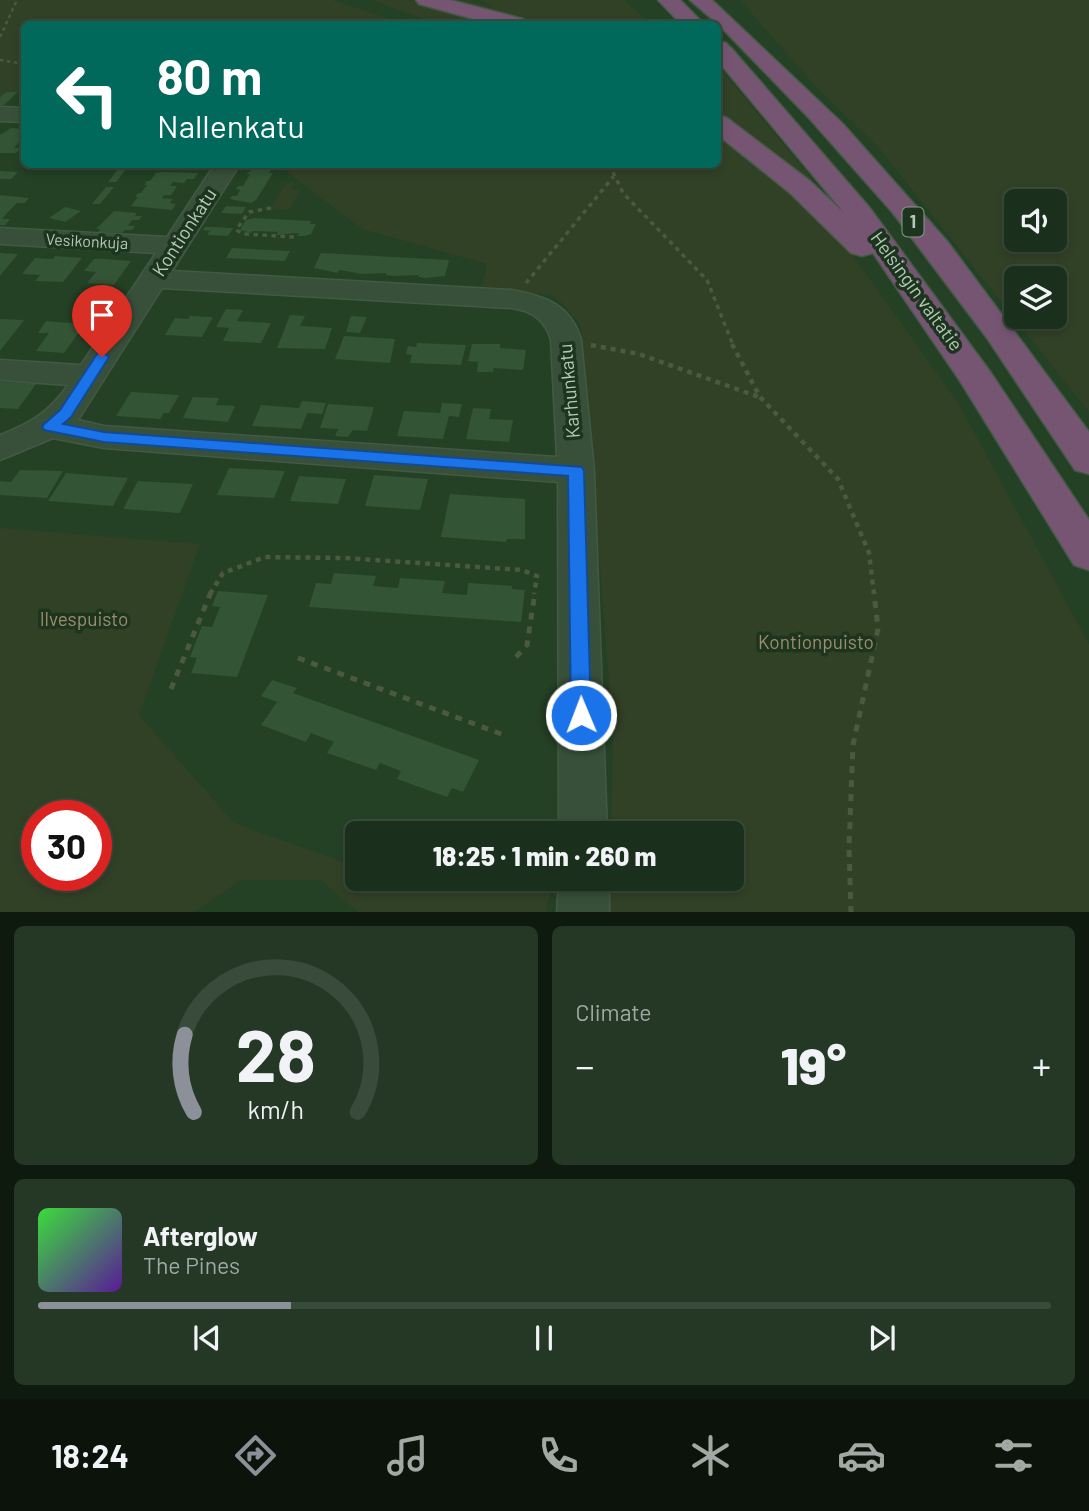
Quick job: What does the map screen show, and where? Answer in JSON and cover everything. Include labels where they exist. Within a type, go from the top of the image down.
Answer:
[{"type":"highway","points":[[426,0],[504,21]]},
{"type":"highway","points":[[668,0],[690,21]]},
{"type":"highway","name":"Helsingin valtatie","points":[[700,0],[783,77],[835,130],[966,285],[1089,461]]},
{"type":"highway","points":[[728,0],[783,77]]},
{"type":"highway","name":"Helsingin valtatie","points":[[721,51],[820,162],[937,319],[971,367],[1089,554]]},
{"type":"highway","points":[[721,125],[800,187],[937,319]]},
{"type":"street","points":[[0,114],[21,115]]},
{"type":"street","name":"Kontionkatu","points":[[0,448],[50,426],[65,414],[225,168]]},
{"type":"street","name":"Vesikonkuja","points":[[0,236],[174,246]]},
{"type":"street","name":"Karhunkatu","points":[[154,279],[512,299],[545,308],[556,317],[563,328],[566,341],[576,471],[583,821]]},
{"type":"street","points":[[0,370],[89,376]]},
{"type":"street","points":[[50,426],[104,437],[576,471]]},
{"type":"street","points":[[583,912],[584,891]]},
{"type":"path","points":[[0,37],[18,0]]},
{"type":"path","points":[[0,60],[21,64]]},
{"type":"path","points":[[611,168],[623,193],[659,227],[707,280],[727,335],[760,397],[838,479],[869,553],[878,629],[853,745],[849,847],[851,912]]},
{"type":"path","points":[[512,299],[615,176]]},
{"type":"path","points":[[271,208],[251,210],[236,229],[244,234],[295,237]]},
{"type":"path","points":[[566,341],[639,354],[760,397]]},
{"type":"path","points":[[171,689],[207,598],[223,573],[265,557],[372,560],[522,570],[537,576],[527,645],[516,657]]},
{"type":"path","points":[[298,658],[504,735]]},
{"type":"green space","points":[[0,0],[332,0],[397,21],[21,21],[21,90],[6,92],[0,97]]},
{"type":"green space","points":[[372,0],[409,0],[490,21],[429,21]]},
{"type":"green space","points":[[441,0],[470,0],[493,8],[483,0],[624,0],[648,21],[517,21]]},
{"type":"green space","points":[[740,0],[1089,0],[1089,412],[1023,329],[1067,329],[1067,266],[1004,266],[1004,305],[879,148],[817,88]]},
{"type":"green space","points":[[721,70],[845,218],[721,117]]},
{"type":"green space","name":"Kontionpuisto","points":[[721,133],[801,200],[850,252],[960,406],[1089,644],[1089,912],[608,912],[609,891],[744,891],[744,821],[611,821],[613,733],[581,326],[552,295],[481,289],[487,264],[362,229],[282,168],[721,168]]},
{"type":"green space","points":[[286,183],[294,183],[291,190],[300,190],[289,210],[270,209]]},
{"type":"green space","name":"Ilvespuisto","points":[[0,528],[200,544],[139,715],[234,823],[345,863],[345,891],[550,891],[546,912],[358,912],[321,880],[241,880],[194,912],[0,912]]},
{"type":"building","points":[[6,92],[18,92],[4,105],[0,105],[0,97]]},
{"type":"building","points":[[11,128],[21,129],[21,140],[14,148],[21,148],[16,153],[0,153],[0,135]]},
{"type":"building","points":[[119,168],[127,168],[116,182],[108,182]]},
{"type":"building","points":[[253,169],[271,170],[269,173],[273,173],[256,200],[251,203],[230,199],[237,196],[240,190],[236,189],[243,186],[250,174],[246,174]]},
{"type":"building","points":[[0,171],[18,172],[11,179],[0,179]]},
{"type":"building","points":[[156,173],[198,173],[194,179],[187,179],[184,183],[173,182],[170,186],[177,186],[171,195],[164,195],[162,198],[173,199],[170,203],[176,204],[172,210],[131,206],[138,193],[147,185],[144,185],[147,181]]},
{"type":"building","points":[[106,187],[114,187],[100,204],[92,204]]},
{"type":"building","points":[[0,195],[29,198],[25,203],[17,203],[9,211],[2,219],[10,219],[5,225],[0,225]]},
{"type":"building","points":[[226,206],[246,207],[242,214],[221,213]]},
{"type":"building","points":[[65,207],[81,211],[65,222],[49,218]]},
{"type":"building","points":[[114,211],[142,216],[139,220],[132,220],[128,226],[135,226],[132,230],[122,233],[98,232],[100,229],[96,229]]},
{"type":"building","points":[[254,218],[311,221],[310,224],[316,224],[311,234],[305,236],[297,236],[299,233],[276,235],[278,232],[251,233],[240,230],[246,220]]},
{"type":"building","points":[[205,227],[233,228],[228,236],[207,235],[210,231],[203,230]]},
{"type":"building","points":[[232,248],[290,251],[285,261],[226,258]]},
{"type":"building","points":[[0,253],[18,254],[0,276]]},
{"type":"building","points":[[321,253],[449,260],[445,276],[426,278],[418,275],[393,276],[386,273],[363,274],[339,270],[337,273],[314,268]]},
{"type":"building","points":[[55,256],[82,258],[63,282],[35,281],[40,275],[22,274],[35,258],[53,259]]},
{"type":"building","points":[[94,259],[131,261],[114,285],[87,283],[96,272],[84,271]]},
{"type":"building","points":[[226,309],[243,310],[237,321],[271,323],[261,343],[223,341],[229,328],[216,327]]},
{"type":"building","points":[[290,315],[305,316],[300,326],[332,328],[325,349],[277,348]]},
{"type":"building","points":[[190,316],[213,317],[202,337],[165,335],[175,318],[188,319]]},
{"type":"building","points":[[351,316],[367,317],[360,333],[346,332]]},
{"type":"building","points":[[0,319],[24,320],[0,351]]},
{"type":"building","points":[[46,321],[85,324],[64,353],[36,351],[49,333],[38,333]]},
{"type":"building","points":[[344,336],[395,339],[390,363],[335,359]]},
{"type":"building","points":[[417,343],[466,345],[461,365],[410,363],[412,355],[406,354],[408,346],[416,347]]},
{"type":"building","points":[[472,344],[500,344],[500,348],[526,350],[523,370],[494,368],[493,372],[477,372],[478,362],[468,361]]},
{"type":"building","points":[[0,382],[36,384],[18,409],[0,408]]},
{"type":"building","points":[[131,392],[179,395],[169,413],[164,413],[160,419],[116,416]]},
{"type":"building","points":[[193,397],[219,398],[216,405],[235,406],[228,422],[183,418]]},
{"type":"building","points":[[302,401],[326,403],[322,414],[307,413],[301,429],[252,426],[261,405],[299,408]]},
{"type":"building","points":[[442,403],[462,404],[459,417],[449,416],[443,439],[397,436],[404,411],[440,413]]},
{"type":"building","points":[[328,404],[374,407],[367,431],[353,430],[348,437],[335,436],[338,429],[320,428]]},
{"type":"building","points":[[473,408],[491,409],[489,419],[513,420],[509,442],[466,439]]},
{"type":"building","points":[[229,468],[285,471],[274,498],[217,495]]},
{"type":"building","points":[[20,470],[63,471],[47,498],[0,495],[0,481],[11,482]]},
{"type":"building","points":[[66,473],[128,478],[113,506],[48,501]]},
{"type":"building","points":[[374,475],[428,479],[420,510],[365,506]]},
{"type":"building","points":[[299,476],[346,479],[338,504],[290,501]]},
{"type":"building","points":[[138,481],[193,484],[180,513],[123,509]]},
{"type":"building","points":[[450,494],[525,499],[525,539],[507,539],[506,542],[441,537]]},
{"type":"building","points":[[334,573],[376,576],[373,586],[398,588],[400,578],[445,581],[442,593],[467,595],[468,583],[512,586],[512,589],[525,590],[521,622],[309,607],[316,583],[331,584]]},
{"type":"building","points":[[218,591],[268,595],[237,677],[191,673],[197,658],[190,657],[202,626],[212,627],[220,607],[212,606]]},
{"type":"building","points":[[272,680],[297,688],[293,693],[479,760],[463,792],[452,788],[447,797],[397,779],[401,771],[380,763],[376,770],[327,753],[334,742],[311,733],[306,742],[261,725],[277,702],[261,696]]},
{"type":"route","points":[[102,357],[65,414],[50,426],[104,437],[576,471],[581,715]]}]
